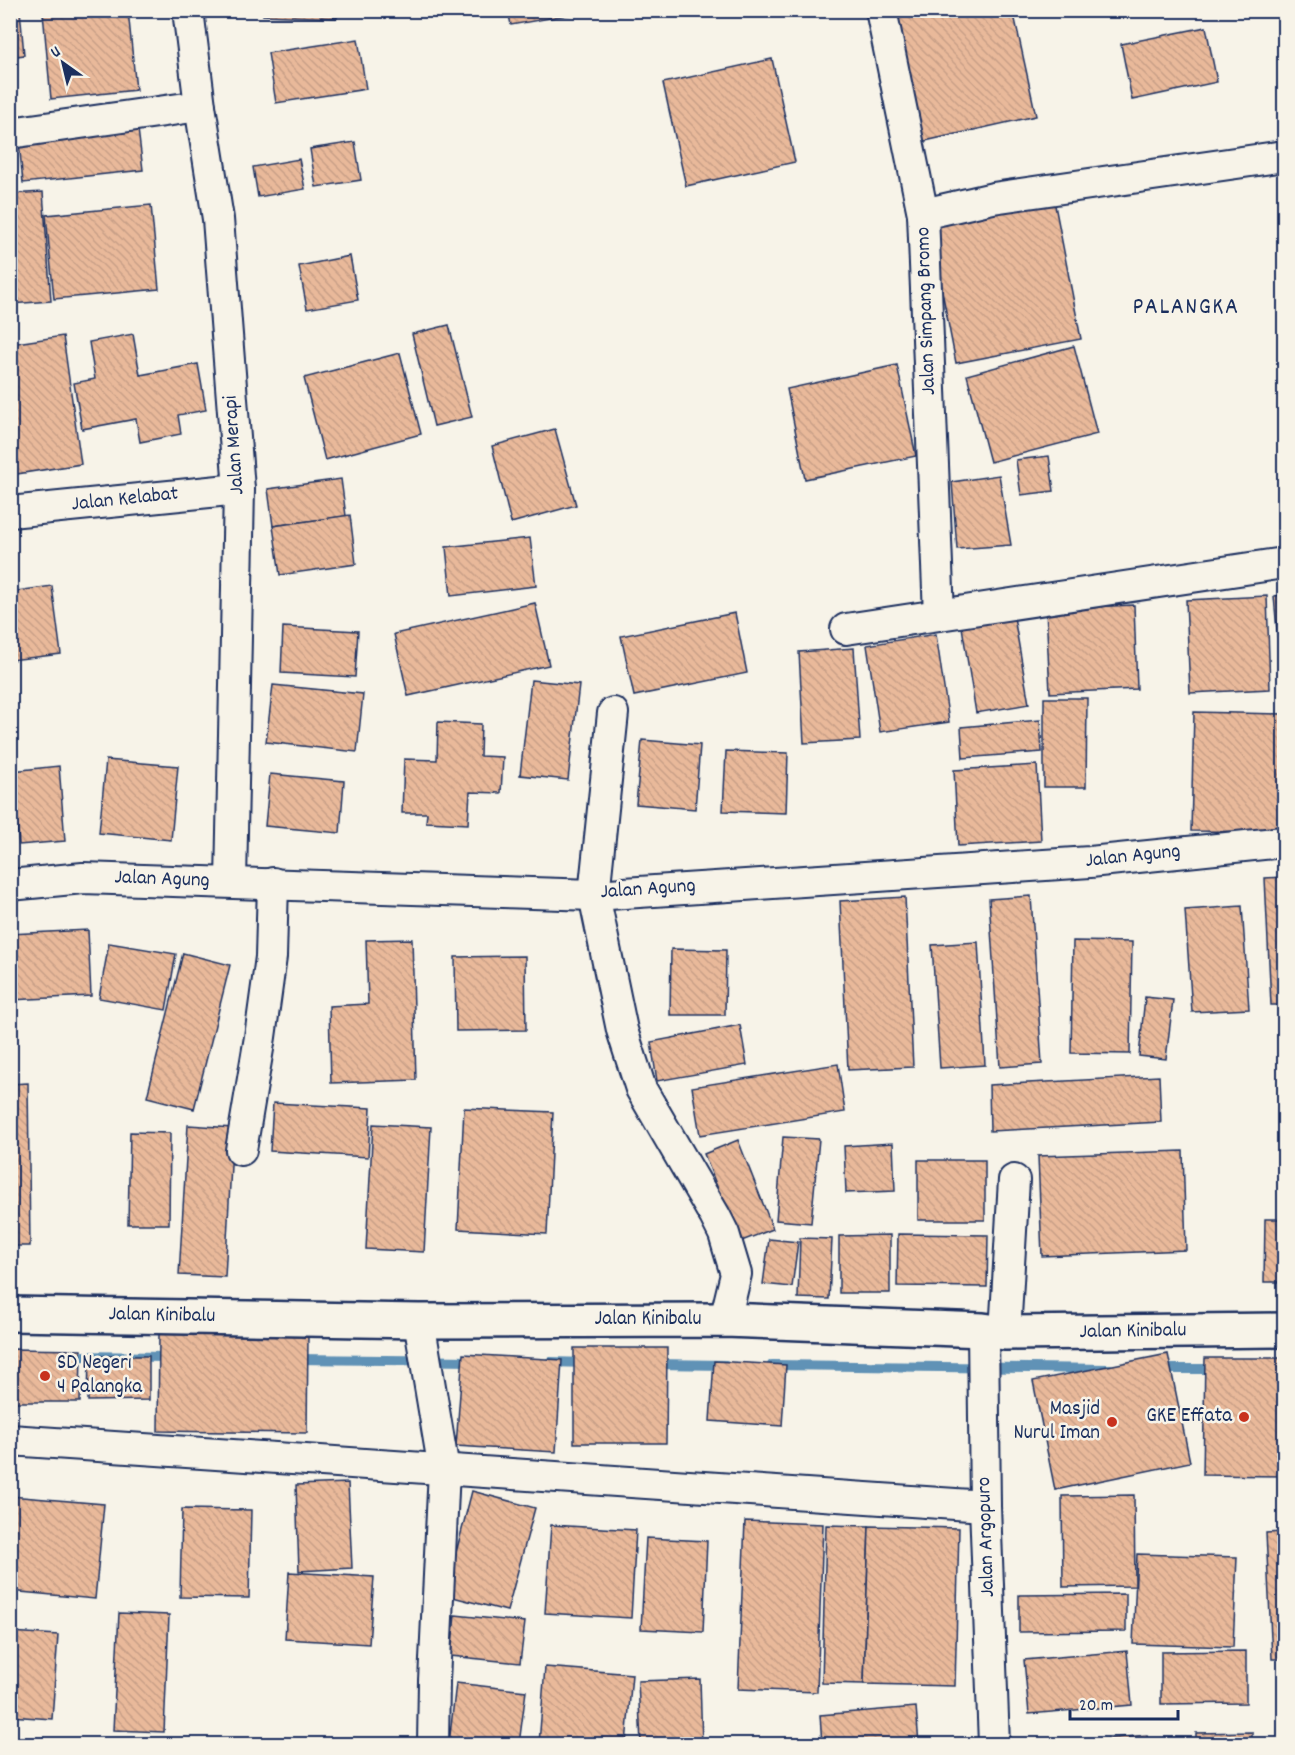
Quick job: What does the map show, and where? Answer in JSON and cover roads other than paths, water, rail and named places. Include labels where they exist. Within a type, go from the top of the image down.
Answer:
[{"type":"street","name":"Jalan Merapi","points":[[188,10],[218,219],[239,489],[231,882]]},
{"type":"street","name":"Jalan Simpang Bromo","points":[[881,10],[923,214],[939,615]]},
{"type":"street","points":[[10,133],[200,106]]},
{"type":"street","points":[[923,214],[993,198],[1284,156]]},
{"type":"street","name":"Jalan Kelabat","points":[[10,512],[239,489]]},
{"type":"street","points":[[846,628],[1284,563]]},
{"type":"street","points":[[613,713],[594,895],[622,1030],[641,1089],[724,1234],[736,1274],[725,1320]]},
{"type":"street","name":"Jalan Agung","points":[[10,885],[83,878],[594,895],[1090,862],[1284,842]]},
{"type":"street","points":[[242,1150],[271,957],[273,883]]},
{"type":"street","name":"Jalan Argopuro","points":[[994,1744],[985,1506],[994,1332],[1014,1180]]},
{"type":"street","name":"Jalan Kinibalu","points":[[10,1314],[419,1321],[725,1320],[994,1332],[1284,1330]]},
{"type":"street","points":[[419,1321],[444,1470],[433,1744]]},
{"type":"street","points":[[10,1440],[985,1506]]},
{"type":"waterway","points":[[67,1356],[171,1357]]},
{"type":"waterway","points":[[295,1359],[474,1361]]},
{"type":"waterway","points":[[550,1362],[588,1363]]},
{"type":"waterway","points":[[655,1364],[726,1365]]},
{"type":"waterway","points":[[772,1365],[1110,1369]]},
{"type":"waterway","points":[[1159,1369],[1218,1369]]},
{"type":"place","name":"SD Negeri 4 Palangka","points":[[45,1376]]},
{"type":"place","name":"GKE Effata","points":[[1244,1417]]},
{"type":"place","name":"Masjid Nurul Iman","points":[[1112,1422]]},
{"type":"district","name":"PALANGKA","points":[[1186,308]]}]
